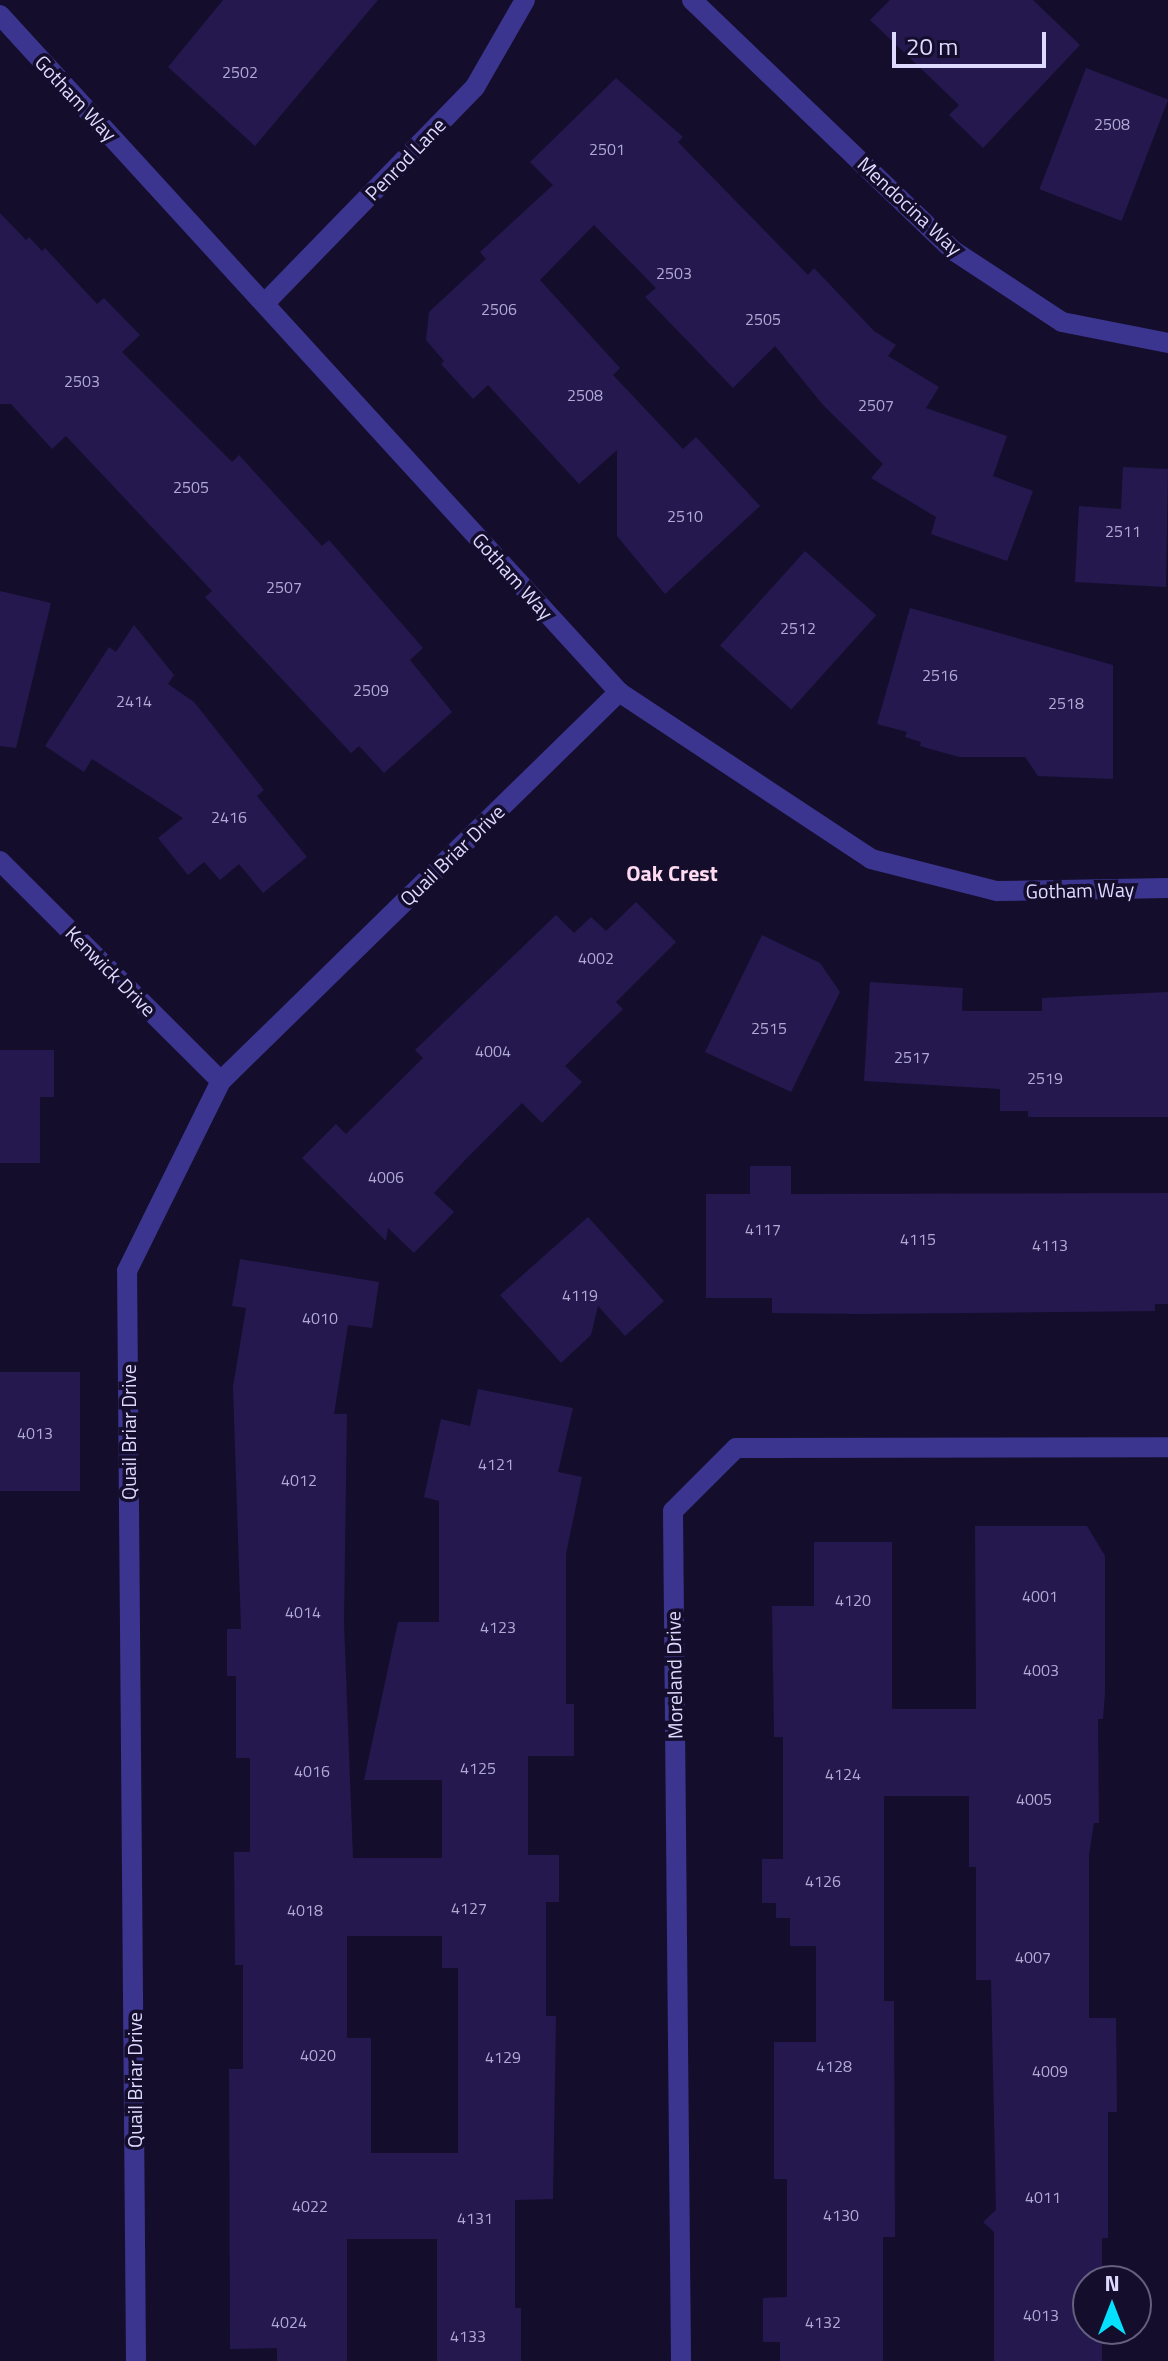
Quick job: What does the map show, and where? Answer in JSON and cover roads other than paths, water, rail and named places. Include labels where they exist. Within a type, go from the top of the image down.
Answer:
[{"type":"street","name":"Penrod Lane","points":[[265,303],[475,87],[525,0]]},
{"type":"street","name":"Mendocina Way","points":[[692,0],[954,251],[1062,322],[1168,343]]},
{"type":"street","name":"Gotham Way","points":[[0,15],[619,692],[871,859],[997,891],[1168,888]]},
{"type":"street","name":"Quail Briar Drive","points":[[136,2361],[127,1271],[221,1081],[619,692]]},
{"type":"street","name":"Kenwick Drive","points":[[0,861],[221,1081]]},
{"type":"street","name":"Moreland Drive","points":[[681,2361],[673,1511],[736,1448],[1168,1447]]},
{"type":"district","name":"Oak Crest","points":[[672,874]]}]
